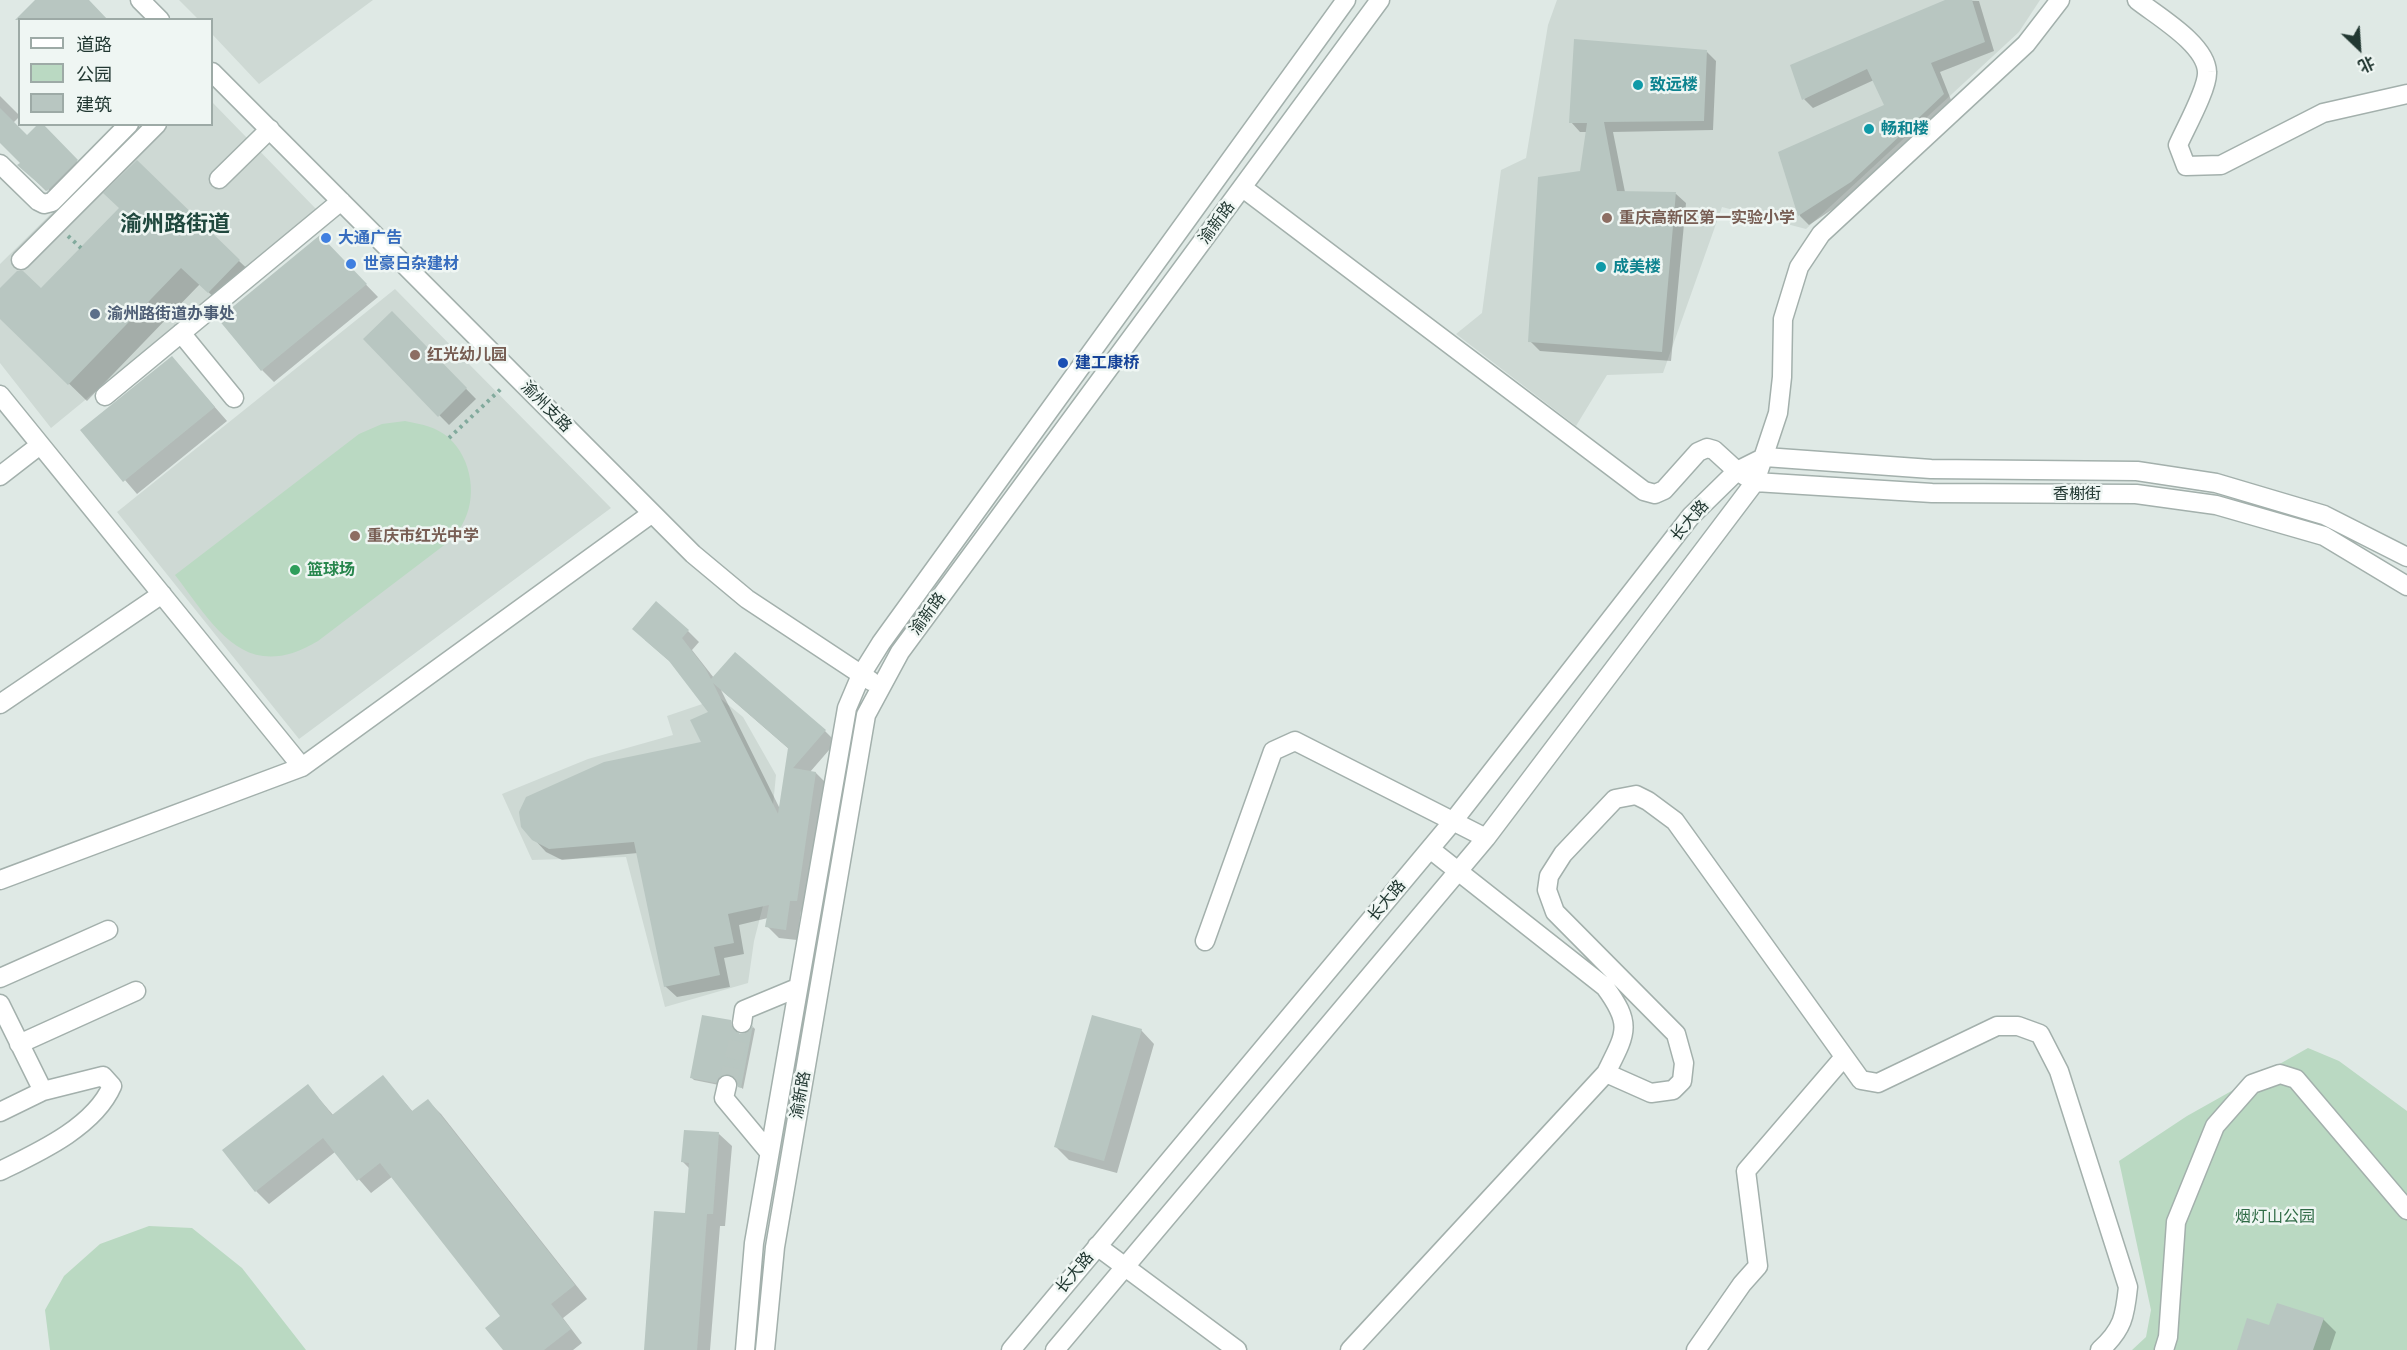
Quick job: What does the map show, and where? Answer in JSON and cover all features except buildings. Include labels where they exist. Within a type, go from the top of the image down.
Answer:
[{"type":"street","points":[[140,0],[158,18]]},
{"type":"street","name":"渝新路","points":[[745,1350],[754,1243],[797,988],[847,708],[861,675],[881,643],[1346,0]]},
{"type":"street","name":"渝新路","points":[[765,1350],[775,1247],[866,715],[900,652],[1380,0]]},
{"type":"street","points":[[1243,188],[1644,491],[1655,494],[1664,490],[1698,452],[1707,448],[1714,450],[1737,471],[1755,482],[1778,413],[1782,377],[1782,318],[1799,267],[1821,234],[2026,44],[2060,0]]},
{"type":"street","points":[[2137,0],[2182,34],[2201,52],[2208,72],[2200,98],[2178,145],[2186,166],[2221,165],[2323,112],[2407,94]]},
{"type":"street","name":"渝州支路","points":[[213,73],[693,554],[747,599],[880,686]]},
{"type":"street","points":[[0,164],[38,201],[45,204],[52,202],[127,126]]},
{"type":"street","points":[[21,261],[155,126]]},
{"type":"street","points":[[219,178],[270,129]]},
{"type":"street","points":[[105,396],[341,201]]},
{"type":"street","points":[[181,333],[234,398]]},
{"type":"street","points":[[0,395],[302,766]]},
{"type":"street","points":[[0,476],[40,445]]},
{"type":"street","name":"长大路","points":[[1011,1350],[1454,820],[1691,516],[1737,471],[1765,457]]},
{"type":"street","name":"香榭街","points":[[1765,457],[1931,469],[2137,471],[2216,483],[2324,515],[2407,557]]},
{"type":"street","name":"长大路","points":[[1055,1350],[1486,838],[1755,482]]},
{"type":"street","name":"香榭街","points":[[1755,482],[1932,493],[2136,494],[2216,505],[2324,537],[2407,586]]},
{"type":"street","points":[[0,880],[302,766],[651,514]]},
{"type":"street","points":[[0,704],[162,594]]},
{"type":"street","points":[[1205,941],[1273,751],[1294,741],[1486,838]]},
{"type":"street","points":[[1606,1073],[1651,1093],[1673,1090],[1682,1081],[1684,1063],[1676,1034],[1556,912],[1547,890],[1549,876],[1563,854],[1615,799],[1636,795],[1675,821],[1861,1080],[1878,1083],[1997,1026],[2018,1026],[2040,1034],[2059,1071],[2128,1287],[2125,1318],[2108,1343],[2100,1350]]},
{"type":"street","points":[[1350,1350],[1606,1073],[1625,1037],[1621,1008],[1605,987],[1430,849]]},
{"type":"street","points":[[0,978],[108,930]]},
{"type":"street","points":[[742,1023],[744,1010],[797,988]]},
{"type":"street","points":[[19,1044],[136,991]]},
{"type":"street","points":[[2,1014],[43,1091]]},
{"type":"street","points":[[1696,1350],[1742,1284],[1758,1266],[1746,1172],[1844,1057]]},
{"type":"street","points":[[2164,1350],[2168,1337],[2176,1222],[2215,1126],[2252,1084],[2280,1074],[2296,1079],[2407,1210]]},
{"type":"street","points":[[0,1112],[43,1091],[103,1076],[112,1086],[105,1101],[89,1117],[45,1150],[0,1171]]},
{"type":"street","points":[[727,1085],[724,1098],[769,1152]]},
{"type":"street","points":[[1097,1246],[1237,1350]]},
{"type":"path","points":[[449,438],[515,376]]},
{"type":"shaded area","points":[[179,0],[373,0],[259,84],[213,35],[213,18],[197,18]]},
{"type":"shaded area","name":"重庆高新区第一实验小学","points":[[1557,0],[2040,0],[2019,32],[1806,229],[1722,207],[1663,373],[1607,375],[1576,426],[1456,334],[1482,313],[1501,170],[1526,158],[1548,25]]},
{"type":"shaded area","name":"渝州路街道办事处","points":[[213,103],[317,210],[51,428],[0,363],[0,264],[140,126],[213,126]]},
{"type":"shaded area","name":"重庆市红光中学","points":[[395,289],[611,508],[299,739],[117,512]]},
{"type":"shaded area","points":[[720,698],[743,717],[776,775],[763,906],[754,941],[748,983],[665,1007],[626,857],[532,860],[502,794],[588,759],[673,735],[667,716]]},
{"type":"green space","points":[[405,421],[439,431],[449,438],[463,457],[471,491],[467,514],[459,530],[447,543],[318,641],[293,653],[270,657],[251,653],[234,644],[204,613],[175,575],[359,434],[382,424]]},
{"type":"green space","name":"烟灯山公园","points":[[2308,1048],[2339,1061],[2407,1111],[2407,1350],[2132,1350],[2146,1337],[2151,1310],[2119,1161],[2187,1116]]},
{"type":"green space","points":[[149,1226],[192,1228],[242,1268],[306,1350],[50,1350],[45,1310],[64,1276],[100,1244]]},
{"type":"tunnel","points":[[727,1085],[742,1023]]},
{"type":"place","name":"致远楼","points":[[1638,85]]},
{"type":"place","name":"畅和楼","points":[[1869,129]]},
{"type":"place","name":"重庆高新区第一实验小学","points":[[1607,218]]},
{"type":"place","name":"大通广告","points":[[326,238]]},
{"type":"place","name":"世豪日杂建材","points":[[351,264]]},
{"type":"place","name":"成美楼","points":[[1601,267]]},
{"type":"place","name":"渝州路街道办事处","points":[[95,314]]},
{"type":"place","name":"红光幼儿园","points":[[415,355]]},
{"type":"place","name":"建工康桥","points":[[1063,363]]},
{"type":"place","name":"重庆市红光中学","points":[[355,536]]},
{"type":"place","name":"篮球场","points":[[295,570]]},
{"type":"district","name":"渝州路街道","points":[[175,225]]}]
